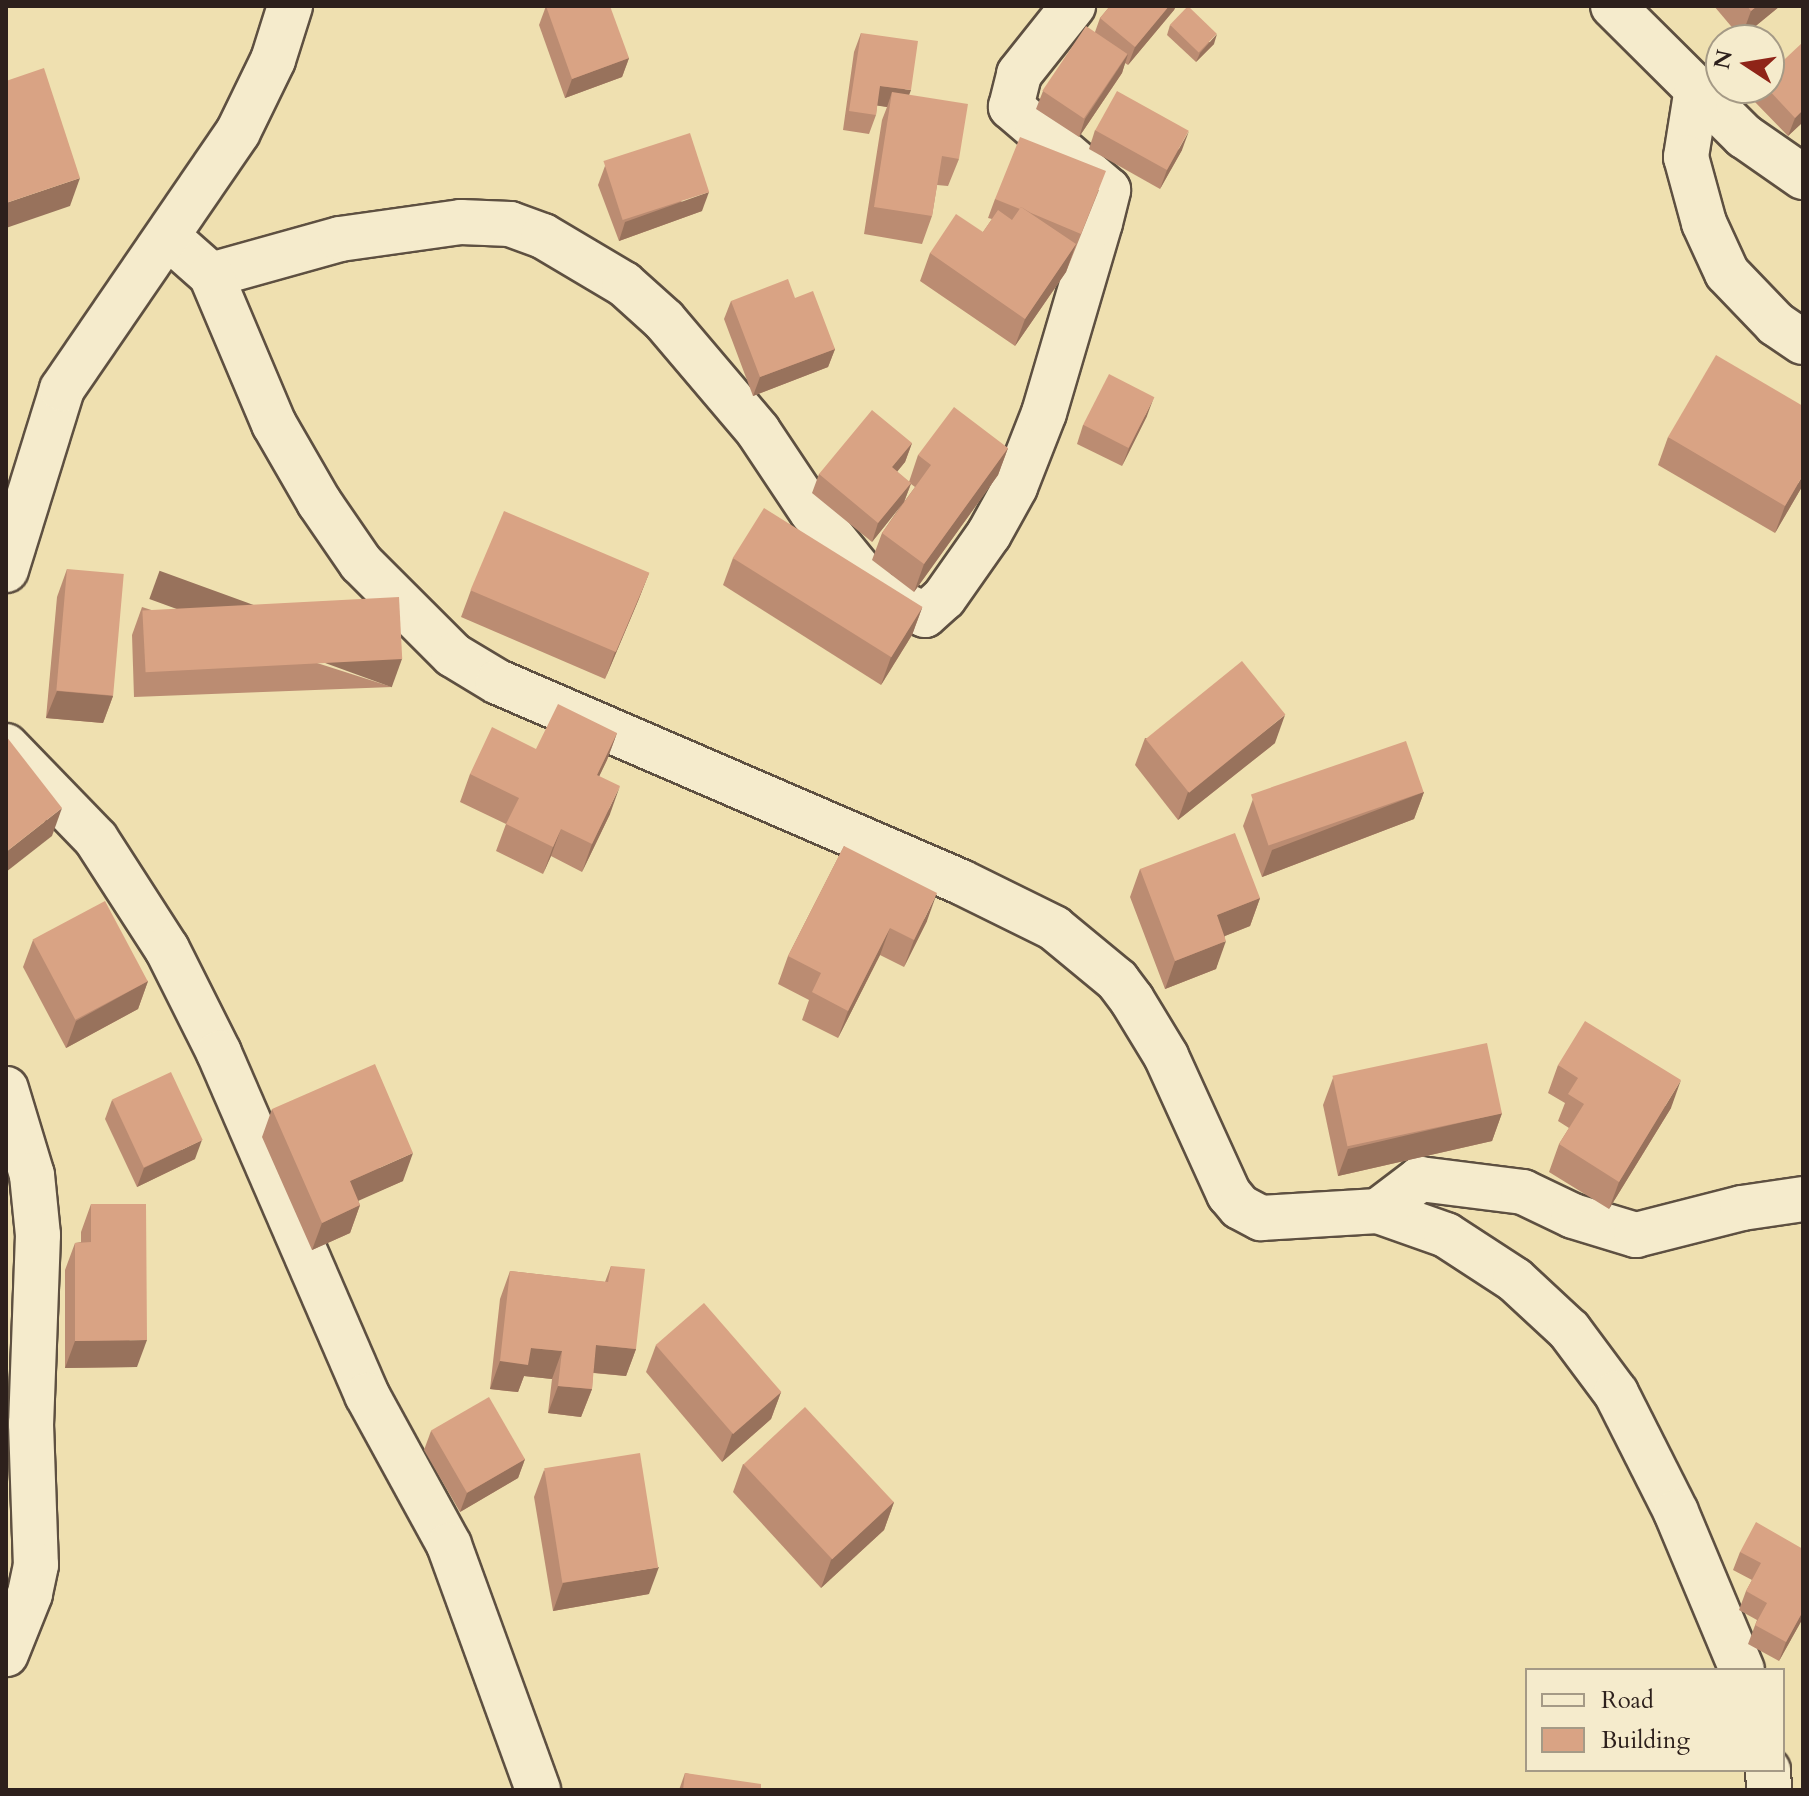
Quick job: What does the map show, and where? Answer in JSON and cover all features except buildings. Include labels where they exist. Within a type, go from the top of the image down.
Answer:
[{"type":"street","points":[[6,570],[62,389],[238,132],[273,60],[290,6]]},
{"type":"street","points":[[211,275],[340,239],[461,222],[510,224],[543,236],[624,284],[664,320],[733,398],[812,512],[877,592],[925,615],[944,598],[989,534],[1015,487],[1044,413],[1100,223],[1108,190],[1011,107],[1019,74],[1073,6]]},
{"type":"street","points":[[1613,6],[1655,53],[1697,88],[1744,136],[1803,177]]},
{"type":"street","points":[[1697,88],[1686,157],[1704,223],[1727,273],[1776,324],[1803,342]]},
{"type":"street","points":[[168,237],[211,275],[274,424],[303,477],[361,563],[430,637],[498,682],[961,882],[1054,928],[1117,980],[1132,1000],[1166,1056],[1229,1194],[1240,1207],[1261,1218],[1378,1211],[1446,1235],[1482,1257],[1569,1330],[1616,1393],[1644,1446],[1741,1668]]},
{"type":"street","points":[[6,746],[96,839],[167,949],[219,1053],[367,1395],[449,1545],[508,1695],[538,1790]]},
{"type":"street","points":[[6,1089],[38,1205],[38,1281],[31,1411],[36,1565],[25,1609],[6,1654]]},
{"type":"street","points":[[1378,1211],[1420,1179],[1523,1192],[1573,1216],[1636,1235],[1742,1208],[1803,1199]]}]
